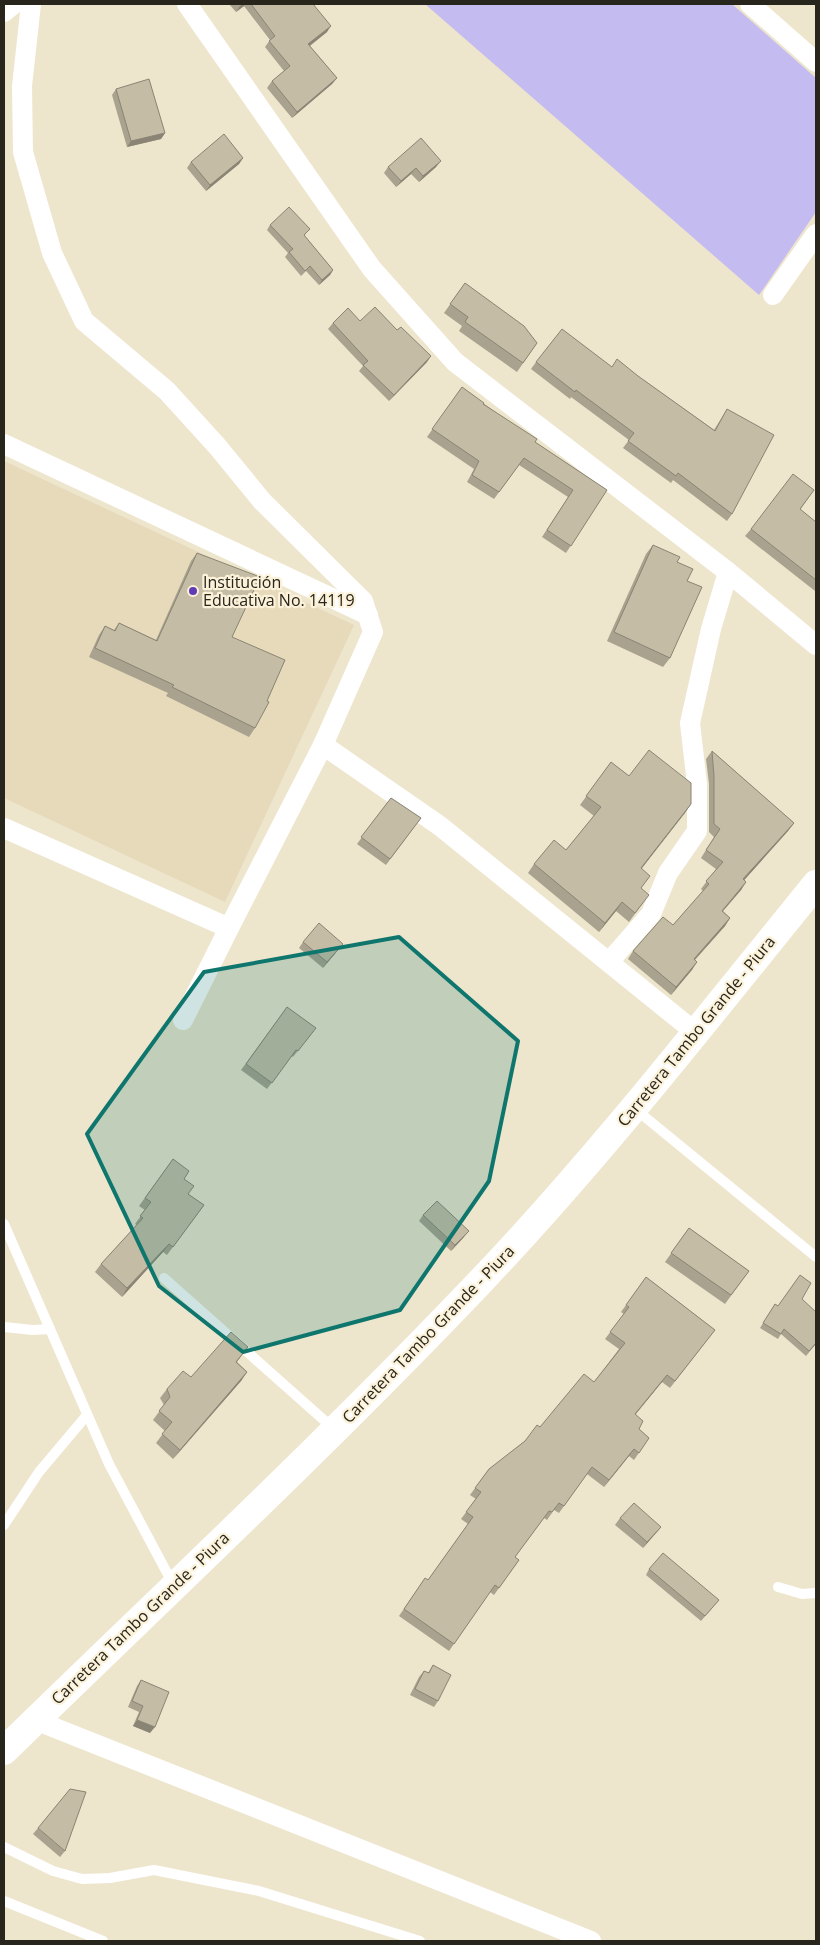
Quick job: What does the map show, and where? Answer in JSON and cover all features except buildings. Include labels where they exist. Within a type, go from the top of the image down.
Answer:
[{"type":"main road","name":"Carretera Tambo Grande - Piura","points":[[4,1750],[335,1430],[495,1266],[574,1178],[633,1108],[816,884]]},
{"type":"street","points":[[4,12],[14,4]]},
{"type":"street","points":[[31,4],[22,86],[23,152],[52,253],[84,321],[167,391],[217,446],[262,501],[364,601],[373,632],[324,745],[183,1020]]},
{"type":"street","points":[[187,4],[372,269],[455,362],[728,572],[816,645]]},
{"type":"street","points":[[750,4],[816,62]]},
{"type":"street","points":[[773,294],[816,234]]},
{"type":"street","points":[[4,444],[368,615]]},
{"type":"street","points":[[609,962],[651,914],[668,873],[697,831],[697,784],[690,723],[711,629],[728,572]]},
{"type":"street","points":[[324,745],[440,826],[696,1032]]},
{"type":"street","points":[[4,828],[229,928]]},
{"type":"street","points":[[35,1720],[591,1941]]},
{"type":"lane","points":[[633,1108],[816,1257]]},
{"type":"lane","points":[[4,1224],[109,1464],[174,1586]]},
{"type":"lane","points":[[164,1278],[335,1430]]},
{"type":"lane","points":[[4,1327],[33,1330],[50,1329]]},
{"type":"lane","points":[[4,1524],[39,1472],[87,1415]]},
{"type":"lane","points":[[778,1587],[802,1594],[816,1592]]},
{"type":"lane","points":[[4,1847],[54,1871],[82,1879],[110,1878],[154,1870],[259,1891],[420,1941]]},
{"type":"lane","points":[[4,1901],[103,1941]]},
{"type":"highlighted area","points":[[399,937],[518,1041],[489,1181],[400,1310],[243,1352],[159,1286],[87,1134],[204,972]]},
{"type":"shaded area","points":[[425,4],[732,4],[816,78],[816,212],[759,295]]},
{"type":"shaded area","points":[[4,461],[354,625],[225,902],[4,798]]},
{"type":"place","name":"Institución Educativa No. 14119","points":[[193,591]]}]
